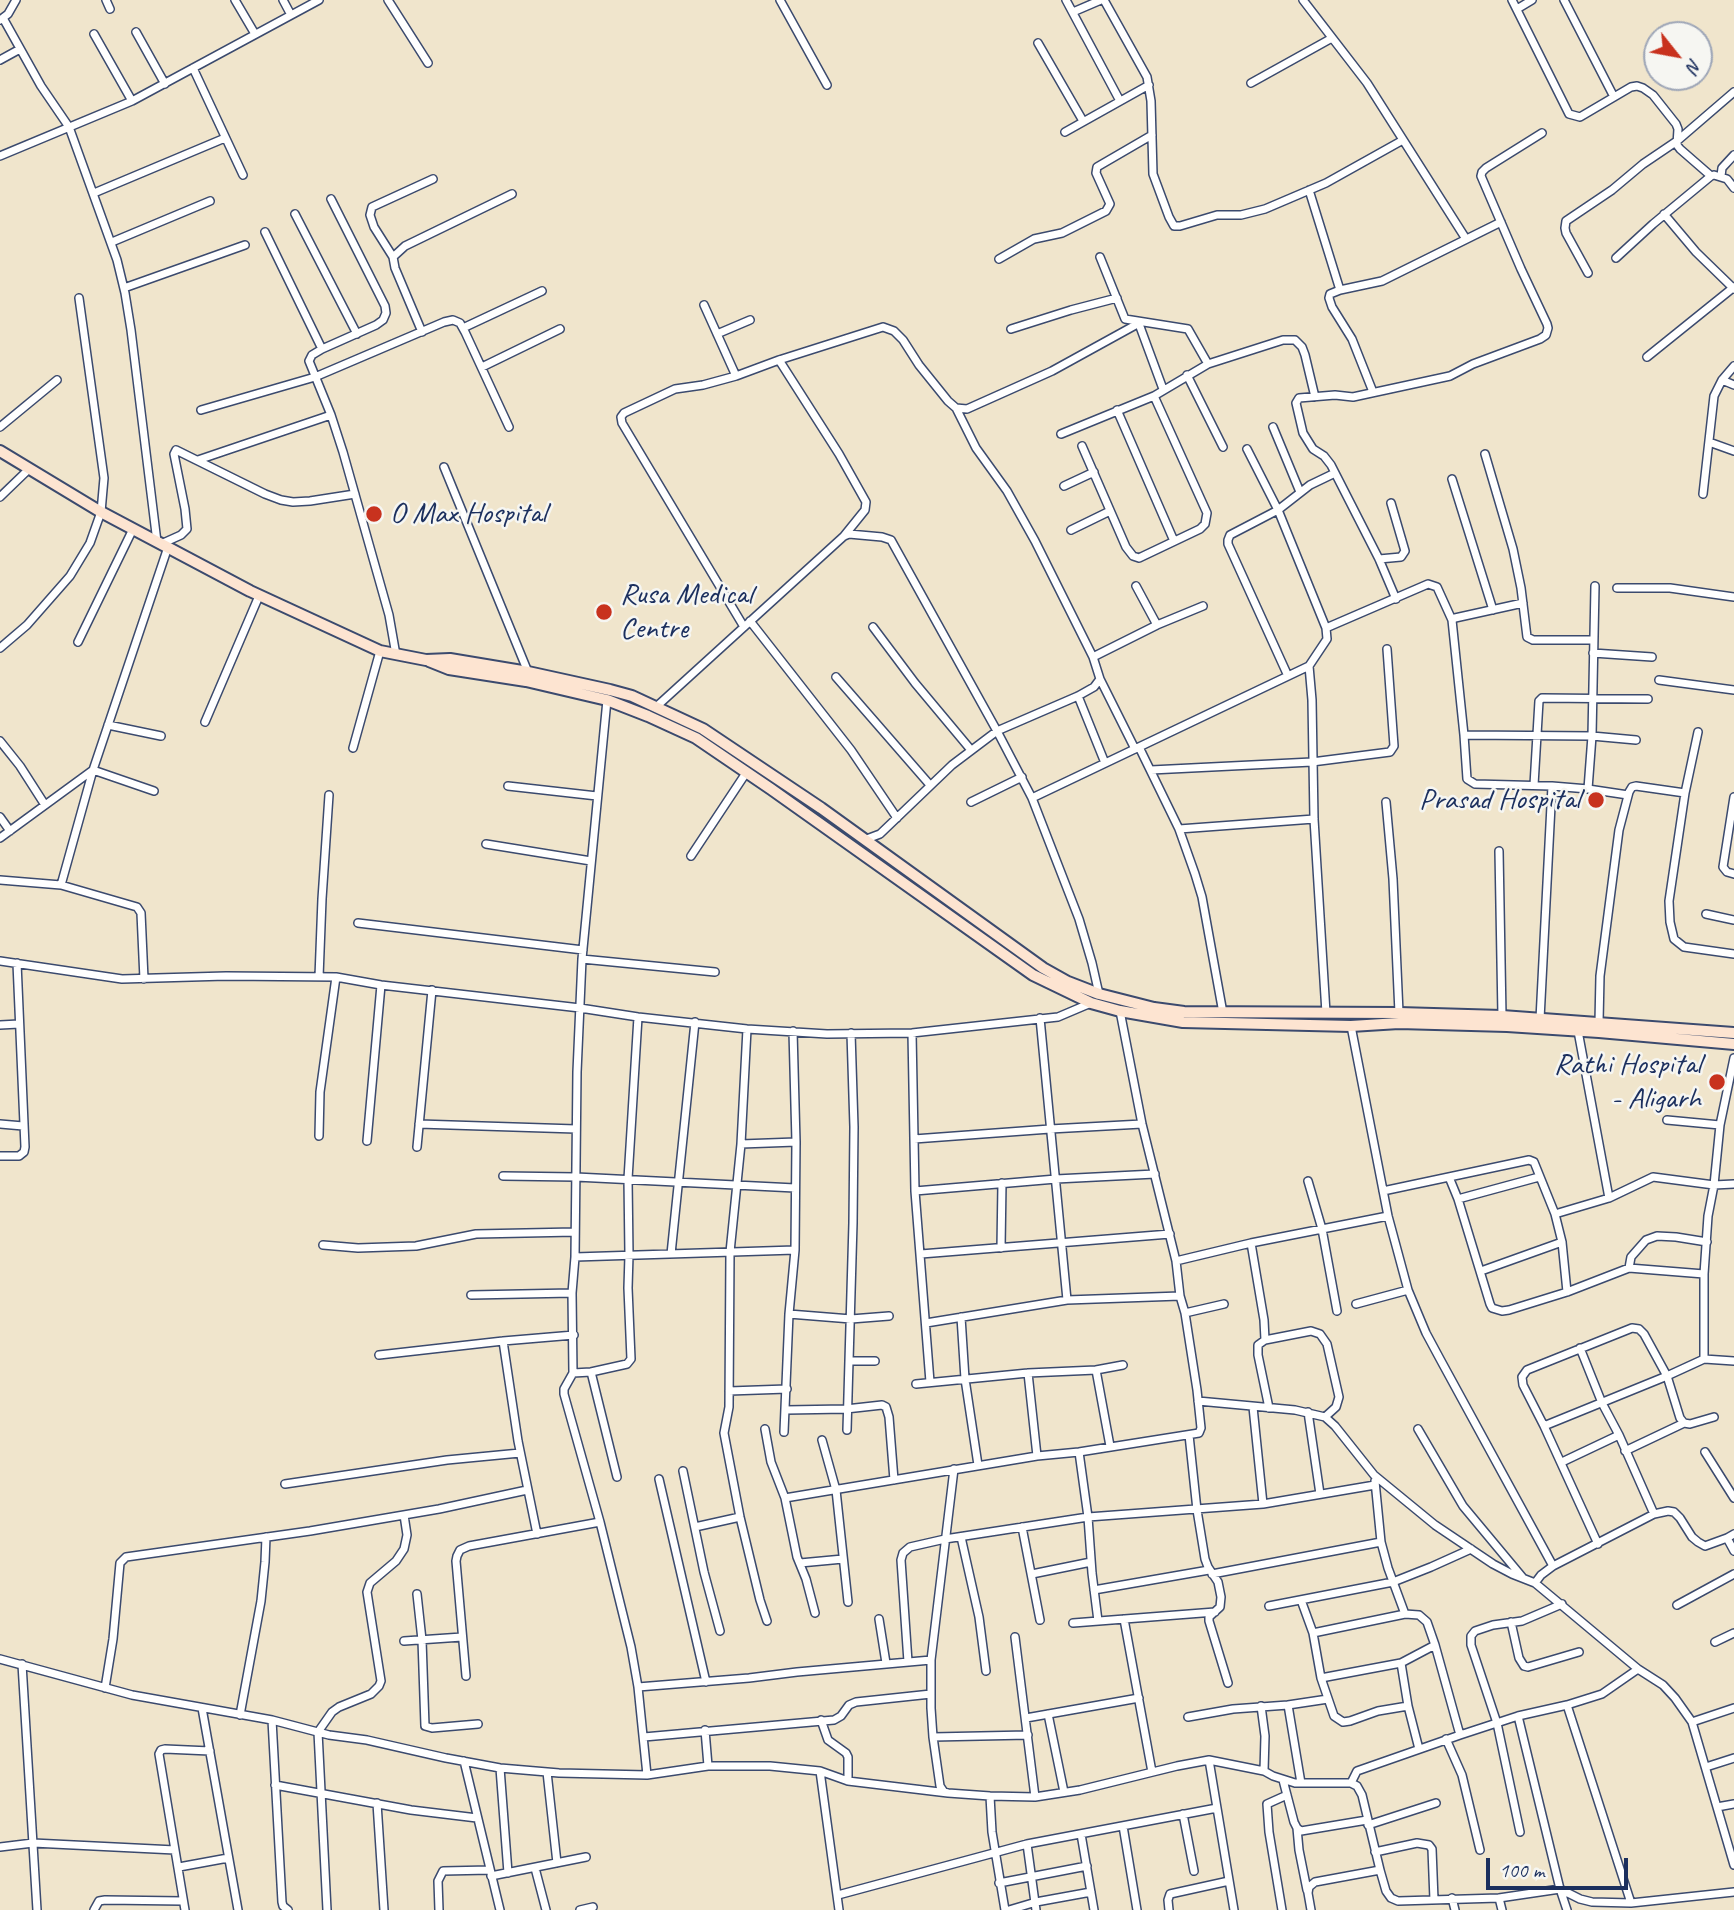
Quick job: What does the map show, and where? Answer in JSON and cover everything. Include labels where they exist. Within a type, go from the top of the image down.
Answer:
[{"type":"street","points":[[16,0],[10,12],[1,19],[69,127],[112,242],[131,330],[162,544],[61,885]]},
{"type":"street","points":[[106,0],[110,9]]},
{"type":"street","points":[[235,0],[255,34]]},
{"type":"street","points":[[284,0],[290,15]]},
{"type":"street","points":[[0,156],[132,101],[319,0]]},
{"type":"street","points":[[388,0],[428,63]]},
{"type":"street","points":[[780,0],[827,85]]},
{"type":"street","points":[[1066,0],[1120,101]]},
{"type":"street","points":[[1073,12],[1102,0],[1145,71],[1149,85],[1153,174],[1174,226],[1217,215],[1241,215],[1256,211],[1326,183],[1403,140]]},
{"type":"street","points":[[1303,0],[1367,83],[1465,239]]},
{"type":"street","points":[[1512,0],[1569,114],[1580,117],[1637,86],[1648,91],[1676,124],[1677,145],[1681,151],[1711,176]]},
{"type":"street","points":[[1517,9],[1532,0]]},
{"type":"street","points":[[1564,0],[1614,97]]},
{"type":"street","points":[[136,32],[165,84]]},
{"type":"street","points":[[94,34],[132,101]]},
{"type":"street","points":[[1251,83],[1332,38]]},
{"type":"street","points":[[1038,43],[1083,121]]},
{"type":"street","points":[[0,60],[20,49]]},
{"type":"street","points":[[193,68],[243,175]]},
{"type":"street","points":[[1065,132],[1149,85]]},
{"type":"street","points":[[1588,273],[1566,233],[1566,221],[1677,141],[1734,92]]},
{"type":"street","points":[[1396,599],[1379,559],[1335,473],[1327,460],[1308,443],[1298,421],[1296,401],[1300,398],[1335,395],[1353,397],[1450,376],[1546,335],[1547,324],[1482,177],[1482,172],[1542,133]]},
{"type":"street","points":[[999,259],[1028,242],[1062,233],[1106,211],[1110,204],[1096,173],[1097,167],[1152,135]]},
{"type":"street","points":[[94,193],[225,138]]},
{"type":"street","points":[[1721,176],[1722,168],[1734,155]]},
{"type":"street","points":[[1616,258],[1711,176],[1727,179],[1734,188]]},
{"type":"street","points":[[422,332],[395,268],[393,257],[374,227],[370,215],[372,207],[433,179]]},
{"type":"street","points":[[1309,190],[1340,290]]},
{"type":"street","points":[[393,257],[405,246],[512,194]]},
{"type":"street","points":[[331,199],[386,309],[385,317],[380,323],[322,349],[309,358],[331,415],[355,494],[389,615],[396,655]]},
{"type":"street","points":[[112,242],[210,201]]},
{"type":"street","points":[[295,214],[357,334]]},
{"type":"street","points":[[1647,357],[1734,288],[1696,251],[1664,214]]},
{"type":"street","points":[[1373,391],[1352,339],[1330,302],[1330,294],[1382,281],[1502,222]]},
{"type":"street","points":[[265,232],[322,349]]},
{"type":"street","points":[[124,288],[245,245]]},
{"type":"street","points":[[1100,257],[1125,319],[1188,329],[1208,364]]},
{"type":"street","points":[[463,328],[542,291]]},
{"type":"street","points":[[0,648],[27,625],[70,576],[90,543],[101,512],[104,478],[79,298]]},
{"type":"street","points":[[1010,329],[1117,298]]},
{"type":"street","points":[[705,305],[736,376]]},
{"type":"street","points":[[201,410],[315,377],[453,320],[463,328],[509,427]]},
{"type":"street","points":[[717,334],[750,320]]},
{"type":"street","points":[[1140,323],[1164,389]]},
{"type":"street","points":[[956,408],[967,409],[1024,384],[1140,323]]},
{"type":"street","points":[[744,627],[622,424],[621,417],[624,413],[675,389],[736,376],[875,328],[888,328],[903,340],[939,392],[956,408],[976,448],[1013,501],[1093,657],[1100,679],[1151,770],[1179,829],[1202,897],[1223,1013]]},
{"type":"street","points":[[482,367],[561,329]]},
{"type":"street","points":[[1061,434],[1154,396],[1208,364],[1283,340],[1295,340],[1302,347],[1315,397]]},
{"type":"street","points":[[656,706],[844,536],[865,510],[866,502],[839,454],[779,360]]},
{"type":"street","points":[[1703,494],[1714,396],[1722,380],[1734,366]]},
{"type":"street","points":[[1187,375],[1223,447]]},
{"type":"street","points":[[0,426],[57,380]]},
{"type":"street","points":[[1722,380],[1734,385]]},
{"type":"street","points":[[1082,446],[1126,547],[1135,558],[1203,527],[1207,516],[1154,396]]},
{"type":"street","points":[[1117,410],[1174,541]]},
{"type":"street","points":[[198,460],[331,415]]},
{"type":"street","points":[[1273,428],[1300,492]]},
{"type":"street","points":[[1709,442],[1734,452]]},
{"type":"street","points":[[1032,798],[1309,666],[1327,639],[1326,628],[1278,510],[1247,449]]},
{"type":"street","points":[[162,544],[187,529],[174,451],[179,450],[281,500],[293,502],[355,494]]},
{"type":"street","points":[[0,451],[101,512],[258,596],[380,651],[426,660],[449,669],[526,681],[607,700],[696,738],[1033,975],[1091,1003],[1120,1012],[1502,1016],[1734,1032]]},
{"type":"street","points":[[1485,454],[1513,549],[1526,636],[1530,640],[1593,639]]},
{"type":"street","points":[[444,467],[528,672]]},
{"type":"street","points":[[0,497],[29,469]]},
{"type":"street","points":[[1064,486],[1094,472]]},
{"type":"street","points":[[1288,676],[1227,542],[1230,535],[1278,510],[1300,492],[1335,473]]},
{"type":"street","points":[[1452,479],[1493,610]]},
{"type":"street","points":[[1379,559],[1401,557],[1405,551],[1391,503]]},
{"type":"street","points":[[1072,530],[1110,511]]},
{"type":"street","points":[[78,642],[133,529]]},
{"type":"street","points":[[844,536],[849,534],[882,537],[893,542],[1032,798],[1079,919],[1099,993]]},
{"type":"street","points":[[1326,628],[1428,584],[1434,585],[1440,591],[1452,620],[1466,776],[1469,782],[1552,786],[1628,795]]},
{"type":"street","points":[[1136,586],[1157,625]]},
{"type":"street","points":[[1588,789],[1592,736],[1595,586]]},
{"type":"street","points":[[1617,588],[1670,588],[1734,597]]},
{"type":"street","points":[[205,722],[258,596]]},
{"type":"street","points":[[1452,620],[1523,603]]},
{"type":"street","points":[[1093,657],[1157,625],[1203,606]]},
{"type":"street","points":[[750,621],[851,750],[897,818]]},
{"type":"street","points":[[873,627],[971,750]]},
{"type":"street","points":[[1151,770],[1312,762],[1388,753],[1393,749],[1387,649]]},
{"type":"street","points":[[353,748],[380,651]]},
{"type":"street","points":[[1593,653],[1652,657]]},
{"type":"street","points":[[426,660],[440,658],[528,672],[632,696],[656,706],[703,729],[821,808],[1043,968],[1068,982],[1154,1013],[1195,1022],[1507,1026],[1734,1044]]},
{"type":"street","points":[[1309,666],[1325,1013]]},
{"type":"street","points":[[836,677],[930,785]]},
{"type":"street","points":[[864,840],[880,834],[930,785],[997,732],[1078,696],[1094,687],[1100,679]]},
{"type":"street","points":[[1659,680],[1734,690]]},
{"type":"street","points":[[1078,696],[1105,763]]},
{"type":"street","points":[[1534,785],[1539,701],[1542,698],[1648,699]]},
{"type":"street","points":[[607,700],[582,959],[572,1293],[573,1373],[564,1394],[628,1635],[638,1687],[647,1774]]},
{"type":"street","points":[[108,725],[161,737]]},
{"type":"street","points":[[1698,732],[1685,793],[1669,901],[1672,935],[1677,943],[1684,947],[1734,954]]},
{"type":"street","points":[[1464,735],[1592,736],[1636,740]]},
{"type":"street","points":[[0,741],[45,805]]},
{"type":"street","points":[[93,770],[154,791]]},
{"type":"street","points":[[0,838],[93,770]]},
{"type":"street","points":[[691,856],[746,772]]},
{"type":"street","points":[[971,802],[1022,777]]},
{"type":"street","points":[[508,786],[597,796]]},
{"type":"street","points":[[1540,1018],[1552,786]]},
{"type":"street","points":[[1599,1022],[1600,976],[1619,830],[1628,795],[1632,787],[1636,786],[1685,793]]},
{"type":"street","points":[[319,977],[321,900],[329,795]]},
{"type":"street","points":[[1734,797],[1723,867],[1734,874]]},
{"type":"street","points":[[1386,802],[1393,879],[1399,1013]]},
{"type":"street","points":[[0,817],[10,831]]},
{"type":"street","points":[[1179,829],[1314,819]]},
{"type":"street","points":[[486,844],[591,861]]},
{"type":"street","points":[[1499,851],[1502,1016]]},
{"type":"street","points":[[0,880],[61,885],[139,909],[144,979]]},
{"type":"street","points":[[1706,914],[1734,920]]},
{"type":"street","points":[[358,923],[583,950]]},
{"type":"street","points":[[582,959],[715,972]]},
{"type":"street","points":[[0,961],[122,979],[336,977],[638,1017],[811,1033],[912,1033],[1058,1017],[1091,1003]]},
{"type":"street","points":[[0,1156],[16,1157],[24,1152],[17,964]]},
{"type":"street","points":[[319,1136],[320,1092],[336,977]]},
{"type":"street","points":[[367,1141],[381,985]]},
{"type":"street","points":[[417,1147],[432,990]]},
{"type":"street","points":[[785,1498],[1037,1455],[1079,1452],[1198,1434],[1198,1401],[1176,1261],[1142,1124],[1120,1012]]},
{"type":"street","points":[[573,1373],[591,1372],[630,1362],[628,1179],[638,1017]]},
{"type":"street","points":[[1040,1018],[1067,1300]]},
{"type":"street","points":[[671,1254],[695,1023]]},
{"type":"street","points":[[0,1025],[19,1024]]},
{"type":"street","points":[[1351,1026],[1388,1216],[1408,1290],[1426,1333],[1553,1566]]},
{"type":"street","points":[[747,1029],[741,1144],[730,1252],[729,1391],[724,1433],[740,1517],[767,1621]]},
{"type":"street","points":[[784,1432],[794,1250],[796,1142],[793,1031]]},
{"type":"street","points":[[1578,1031],[1609,1198]]},
{"type":"street","points":[[912,1033],[915,1191],[930,1382]]},
{"type":"street","points":[[847,1430],[854,1127],[851,1034]]},
{"type":"street","points":[[1704,1359],[1704,1275],[1708,1216],[1720,1125],[1734,1058]]},
{"type":"street","points":[[1667,1120],[1720,1125]]},
{"type":"street","points":[[0,1124],[23,1126]]},
{"type":"street","points":[[419,1124],[576,1129]]},
{"type":"street","points":[[914,1139],[1142,1124]]},
{"type":"street","points":[[741,1144],[796,1142]]},
{"type":"street","points":[[1383,1191],[1529,1160],[1534,1162],[1556,1214],[1567,1292]]},
{"type":"street","points":[[915,1191],[1155,1174]]},
{"type":"street","points":[[503,1176],[628,1179],[795,1188]]},
{"type":"street","points":[[1449,1177],[1490,1304],[1497,1311],[1509,1310],[1567,1292],[1629,1268],[1704,1275]]},
{"type":"street","points":[[1458,1199],[1539,1177]]},
{"type":"street","points":[[1556,1214],[1609,1198],[1653,1177],[1714,1185],[1734,1184]]},
{"type":"street","points":[[1308,1181],[1322,1229],[1337,1311]]},
{"type":"street","points":[[1001,1248],[1002,1184]]},
{"type":"street","points":[[1176,1261],[1388,1216]]},
{"type":"street","points":[[323,1245],[358,1248],[416,1245],[476,1234],[575,1232]]},
{"type":"street","points":[[921,1255],[1170,1234]]},
{"type":"street","points":[[1629,1268],[1631,1257],[1646,1240],[1657,1236],[1707,1242]]},
{"type":"street","points":[[1481,1271],[1562,1242]]},
{"type":"street","points":[[1251,1243],[1265,1340]]},
{"type":"street","points":[[575,1257],[794,1250]]},
{"type":"street","points":[[1356,1304],[1408,1290]]},
{"type":"street","points":[[471,1295],[572,1293]]},
{"type":"street","points":[[926,1323],[1067,1300],[1180,1296]]},
{"type":"street","points":[[1185,1312],[1224,1304]]},
{"type":"street","points":[[789,1314],[851,1319],[889,1317]]},
{"type":"street","points":[[961,1317],[965,1379],[978,1465]]},
{"type":"street","points":[[1598,1544],[1562,1462],[1523,1385],[1522,1377],[1527,1370],[1580,1348],[1632,1328],[1639,1329],[1667,1376],[1684,1423]]},
{"type":"street","points":[[1269,1408],[1258,1348],[1261,1342],[1311,1331],[1323,1337],[1327,1344],[1339,1397],[1336,1407],[1325,1417]]},
{"type":"street","points":[[379,1355],[574,1335]]},
{"type":"street","points":[[503,1341],[520,1453],[537,1534]]},
{"type":"street","points":[[1580,1348],[1602,1403],[1654,1514]]},
{"type":"street","points":[[1544,1426],[1704,1359],[1734,1362]]},
{"type":"street","points":[[849,1361],[875,1361]]},
{"type":"street","points":[[916,1384],[1028,1373],[1096,1370],[1123,1364]]},
{"type":"street","points":[[1096,1370],[1110,1446]]},
{"type":"street","points":[[591,1372],[617,1477]]},
{"type":"street","points":[[1028,1373],[1037,1455]]},
{"type":"street","points":[[729,1391],[787,1389]]},
{"type":"street","points":[[1198,1401],[1308,1412],[1325,1417],[1374,1475],[1436,1525],[1502,1569],[1535,1583],[1638,1669],[1663,1685],[1692,1722],[1734,1860]]},
{"type":"street","points":[[786,1410],[846,1409],[879,1405],[886,1408],[894,1480]]},
{"type":"street","points":[[1253,1407],[1263,1504]]},
{"type":"street","points":[[1308,1412],[1320,1494]]},
{"type":"street","points":[[1625,1451],[1684,1423],[1690,1424],[1714,1417]]},
{"type":"street","points":[[765,1429],[771,1462],[785,1498],[793,1542],[815,1613]]},
{"type":"street","points":[[1418,1429],[1463,1507],[1524,1579]]},
{"type":"street","points":[[1562,1462],[1619,1435]]},
{"type":"street","points":[[1189,1436],[1205,1559],[1222,1597],[1220,1608],[1209,1617],[1209,1621],[1228,1683]]},
{"type":"street","points":[[822,1440],[836,1490],[848,1602]]},
{"type":"street","points":[[1079,1452],[1098,1621]]},
{"type":"street","points":[[1705,1452],[1734,1498]]},
{"type":"street","points":[[285,1484],[447,1460],[520,1453]]},
{"type":"street","points":[[948,1793],[940,1786],[933,1737],[931,1660],[954,1469]]},
{"type":"street","points":[[682,1471],[720,1631]]},
{"type":"street","points":[[1374,1475],[1381,1542],[1405,1614]]},
{"type":"street","points":[[659,1479],[706,1682]]},
{"type":"street","points":[[908,1662],[901,1556],[910,1547],[1088,1517],[1263,1504],[1376,1485]]},
{"type":"street","points":[[105,1688],[113,1639],[120,1563],[123,1560],[133,1556],[439,1509],[527,1490]]},
{"type":"street","points":[[1535,1583],[1553,1566],[1654,1514],[1668,1511],[1681,1518],[1698,1542],[1705,1546],[1730,1536],[1734,1551]]},
{"type":"street","points":[[327,1910],[318,1732],[332,1712],[371,1694],[381,1681],[367,1592],[370,1583],[396,1561],[404,1549],[407,1535],[404,1515]]},
{"type":"street","points":[[695,1527],[740,1517]]},
{"type":"street","points":[[466,1676],[456,1561],[458,1553],[469,1546],[600,1522]]},
{"type":"street","points":[[1022,1527],[1040,1620]]},
{"type":"street","points":[[240,1715],[261,1601],[266,1537]]},
{"type":"street","points":[[961,1537],[979,1617],[986,1671]]},
{"type":"street","points":[[1094,1590],[1381,1542]]},
{"type":"street","points":[[1269,1606],[1393,1582],[1471,1549]]},
{"type":"street","points":[[800,1563],[843,1559]]},
{"type":"street","points":[[1032,1574],[1091,1562]]},
{"type":"street","points":[[1677,1605],[1734,1573]]},
{"type":"street","points":[[417,1594],[422,1640],[425,1726],[432,1728],[478,1724]]},
{"type":"street","points":[[1301,1600],[1313,1633],[1321,1678],[1334,1716],[1350,1721],[1378,1711],[1409,1706]]},
{"type":"street","points":[[1520,1832],[1497,1723],[1471,1645],[1471,1636],[1475,1631],[1493,1625],[1522,1621],[1562,1604]]},
{"type":"street","points":[[1073,1623],[1215,1612]]},
{"type":"street","points":[[1313,1633],[1405,1614],[1423,1617],[1436,1645],[1460,1735]]},
{"type":"street","points":[[879,1619],[886,1664]]},
{"type":"street","points":[[1124,1619],[1152,1772]]},
{"type":"street","points":[[1511,1622],[1519,1658],[1524,1666],[1579,1652]]},
{"type":"street","points":[[1715,1642],[1734,1633]]},
{"type":"street","points":[[404,1641],[463,1637]]},
{"type":"street","points":[[1015,1637],[1035,1797]]},
{"type":"street","points":[[1321,1678],[1401,1663],[1436,1645]]},
{"type":"street","points":[[0,1659],[105,1688],[500,1768],[547,1772],[647,1774],[708,1766],[770,1766],[820,1771],[848,1781],[948,1793],[1035,1797],[1209,1760],[1264,1771],[1283,1780],[1301,1783],[1351,1783],[1357,1786],[1362,1795],[1386,1891],[1391,1898],[1398,1901],[1499,1898],[1560,1889],[1593,1906],[1734,1892]]},
{"type":"street","points":[[638,1687],[931,1660]]},
{"type":"street","points":[[1401,1663],[1419,1749]]},
{"type":"street","points":[[22,1664],[37,1910]]},
{"type":"street","points":[[1351,1783],[1357,1771],[1446,1739],[1518,1716],[1602,1694],[1638,1669]]},
{"type":"street","points":[[644,1737],[837,1718],[849,1705],[856,1702],[931,1694]]},
{"type":"street","points":[[1026,1718],[1139,1698]]},
{"type":"street","points":[[1188,1717],[1233,1709],[1328,1699]]},
{"type":"street","points":[[1289,1705],[1301,1783]]},
{"type":"street","points":[[1567,1705],[1631,1903]]},
{"type":"street","points":[[1261,1706],[1265,1735],[1264,1771]]},
{"type":"street","points":[[202,1708],[237,1910]]},
{"type":"street","points":[[1692,1722],[1734,1708]]},
{"type":"street","points":[[1048,1714],[1064,1792]]},
{"type":"street","points":[[1518,1716],[1567,1910]]},
{"type":"street","points":[[272,1720],[282,1902],[288,1910]]},
{"type":"street","points":[[821,1720],[828,1740],[848,1757],[848,1781]]},
{"type":"street","points":[[705,1730],[708,1766]]},
{"type":"street","points":[[933,1737],[1028,1735]]},
{"type":"street","points":[[1446,1739],[1462,1775],[1480,1850]]},
{"type":"street","points":[[94,1910],[99,1901],[105,1900],[184,1906],[159,1754],[165,1749],[210,1751]]},
{"type":"street","points":[[1706,1767],[1734,1758]]},
{"type":"street","points":[[1209,1760],[1234,1910]]},
{"type":"street","points":[[464,1761],[500,1910]]},
{"type":"street","points":[[500,1768],[508,1873]]},
{"type":"street","points":[[820,1771],[839,1910]]},
{"type":"street","points":[[547,1772],[558,1863]]},
{"type":"street","points":[[1283,1780],[1297,1828],[1298,1850],[1311,1910]]},
{"type":"street","points":[[275,1785],[477,1818]]},
{"type":"street","points":[[1282,1910],[1267,1804],[1287,1795]]},
{"type":"street","points":[[990,1796],[999,1883],[1007,1910],[1036,1906],[1091,1892]]},
{"type":"street","points":[[377,1803],[384,1910]]},
{"type":"street","points":[[1297,1828],[1301,1831],[1367,1822],[1436,1803]]},
{"type":"street","points":[[1717,1808],[1734,1804]]},
{"type":"street","points":[[838,1895],[1027,1844],[1217,1808]]},
{"type":"street","points":[[1183,1814],[1194,1871]]},
{"type":"street","points":[[1124,1826],[1137,1910]]},
{"type":"street","points":[[1081,1834],[1094,1910]]},
{"type":"street","points":[[0,1847],[33,1843],[176,1850]]},
{"type":"street","points":[[1375,1852],[1417,1843],[1429,1844],[1432,1849],[1434,1900]]},
{"type":"street","points":[[1027,1844],[1036,1906]]},
{"type":"street","points":[[439,1910],[438,1881],[443,1871],[508,1873],[586,1857]]},
{"type":"street","points":[[179,1867],[228,1858]]},
{"type":"street","points":[[999,1883],[1087,1866]]},
{"type":"street","points":[[536,1868],[546,1910]]},
{"type":"street","points":[[1308,1894],[1309,1887],[1315,1882],[1380,1870]]},
{"type":"street","points":[[1169,1910],[1170,1894],[1229,1881]]},
{"type":"street","points":[[1499,1898],[1502,1910]]},
{"type":"street","points":[[1452,1899],[1455,1910]]},
{"type":"street","points":[[580,1910],[593,1907]]},
{"type":"place","name":"O Max Hospital","points":[[374,514]]},
{"type":"place","name":"Rusa Medical Centre","points":[[604,612]]},
{"type":"place","name":"Prasad Hospital","points":[[1596,800]]},
{"type":"place","name":"Rathi Hospital - Aligarh","points":[[1717,1082]]}]
